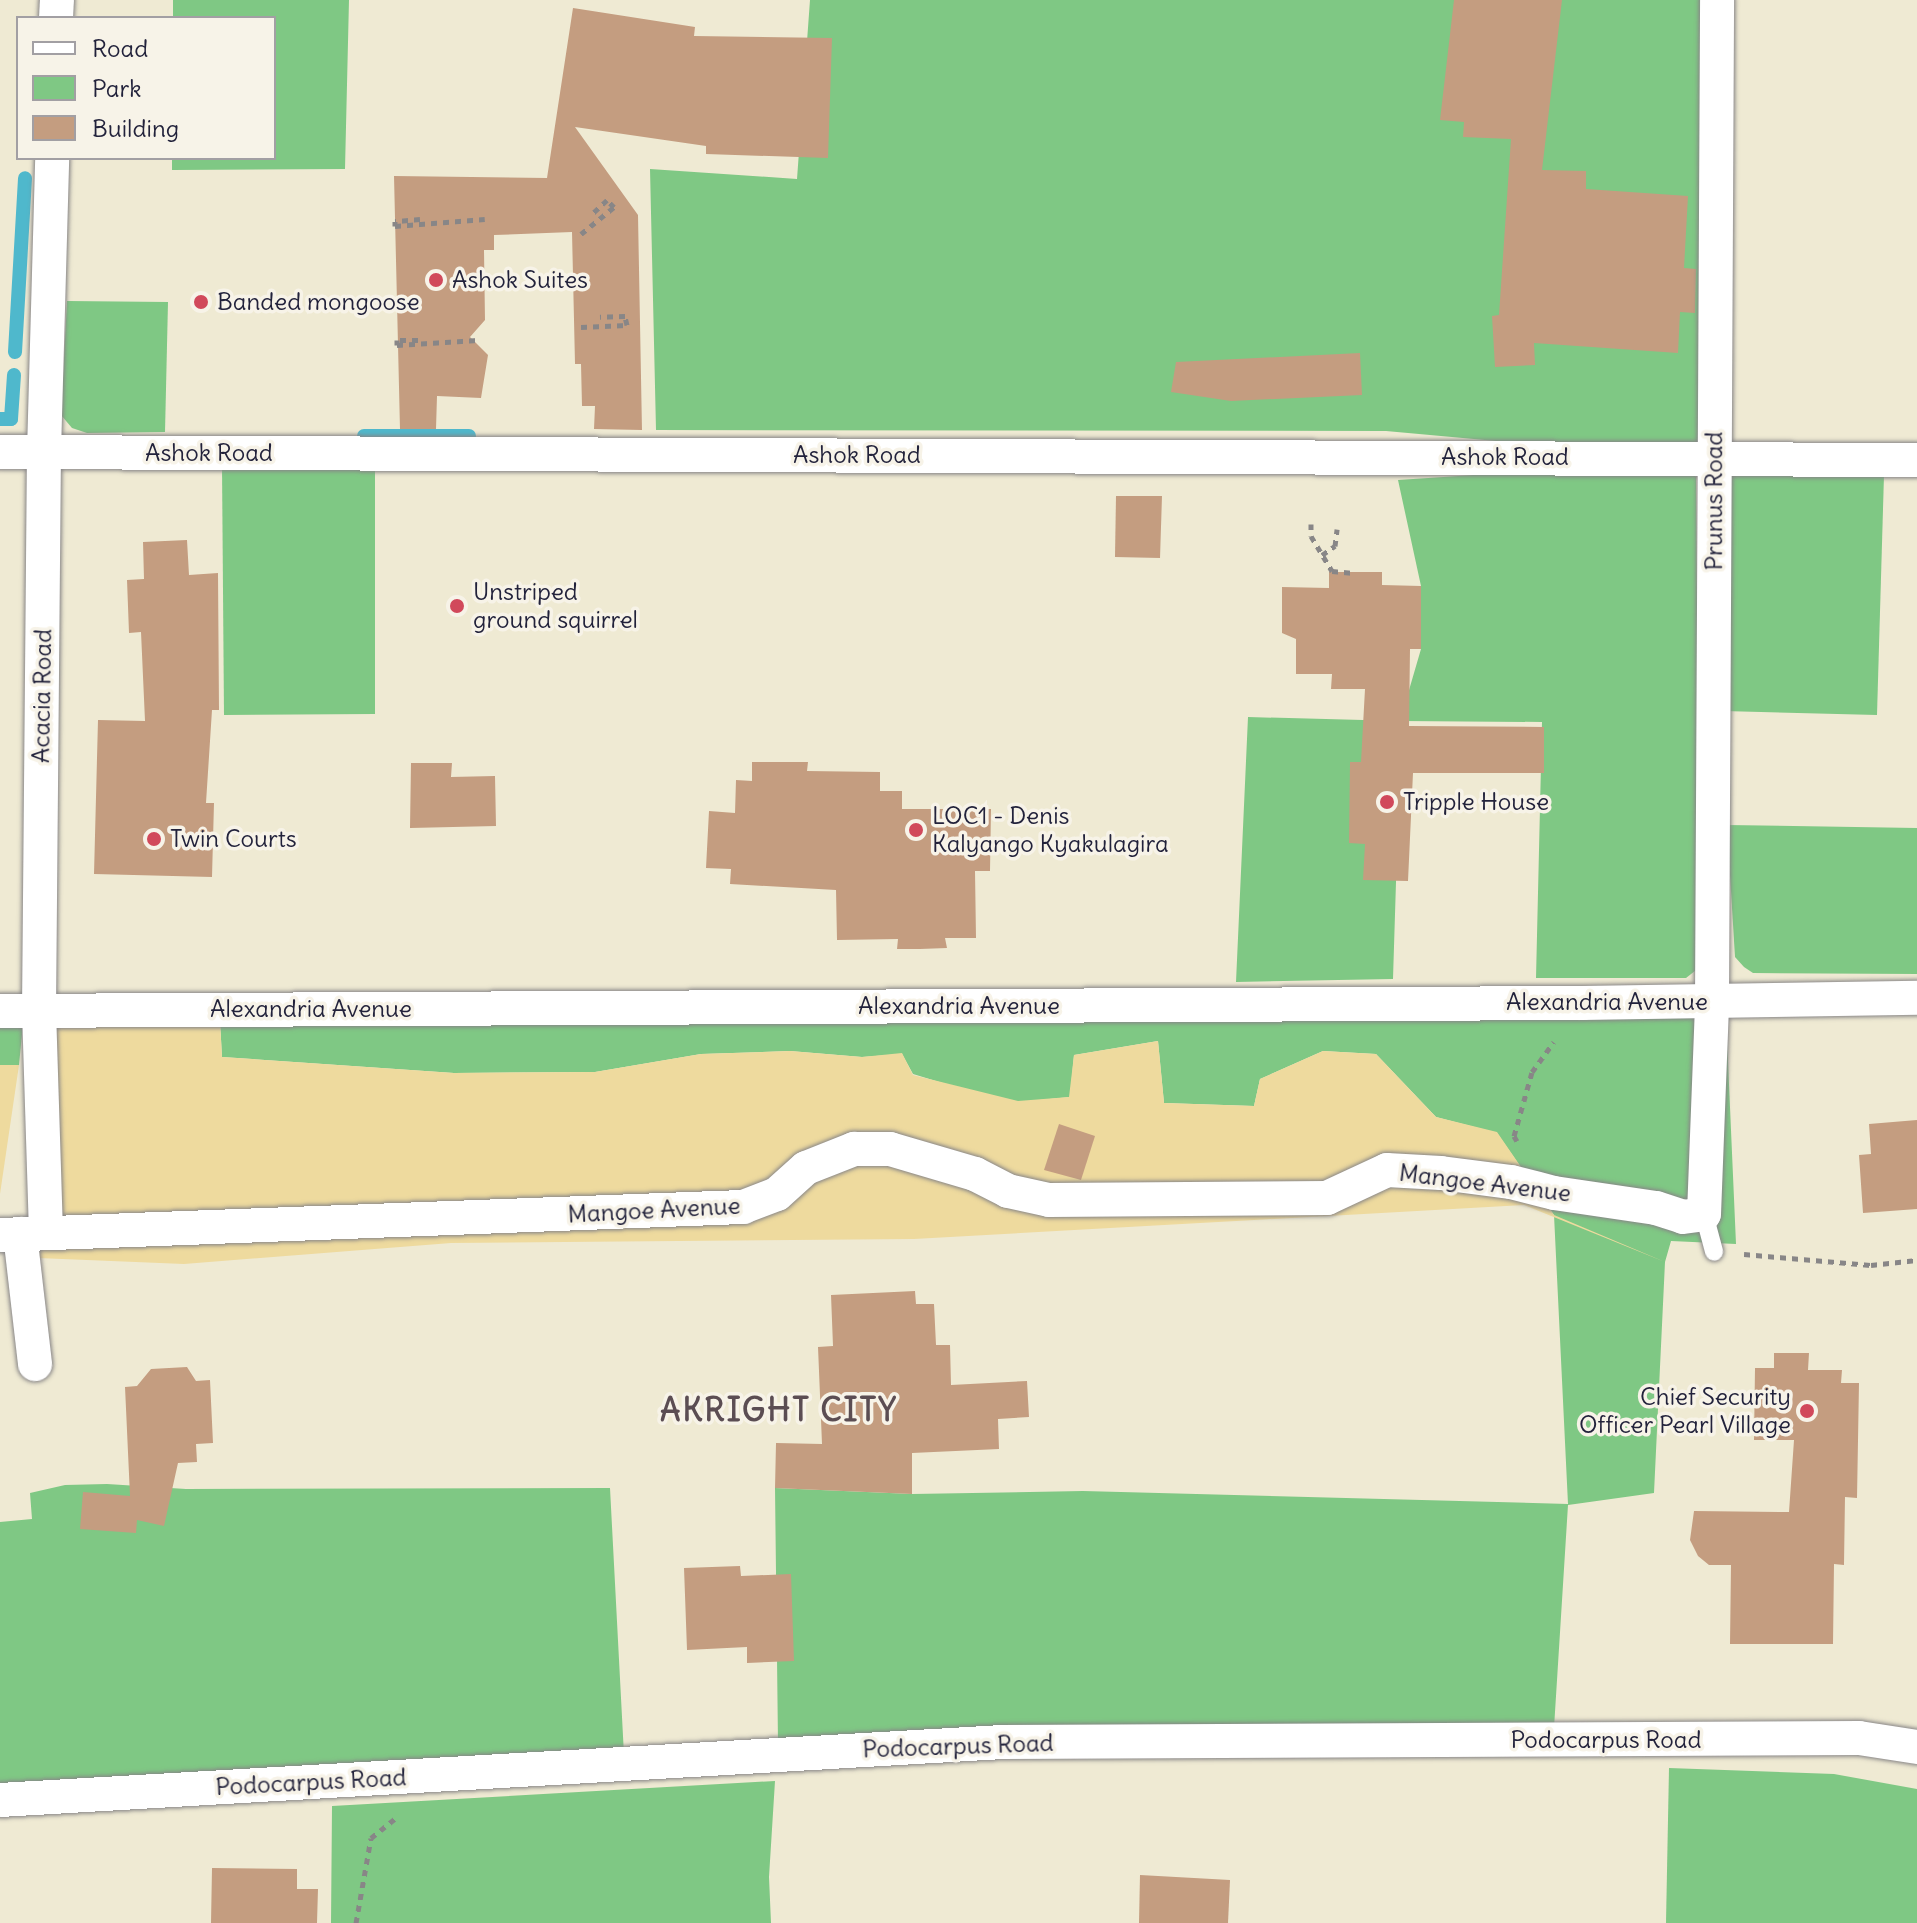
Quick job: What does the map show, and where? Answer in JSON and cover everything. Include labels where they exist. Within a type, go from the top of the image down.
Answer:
[{"type":"street","name":"Prunus Road","points":[[1704,1214],[1712,1002],[1717,0]]},
{"type":"street","name":"Acacia Road","points":[[35,1364],[22,1234],[39,1011],[44,452],[52,160]]},
{"type":"street","name":"Ashok Road","points":[[0,452],[1917,460]]},
{"type":"street","name":"Alexandria Avenue","points":[[0,1011],[1583,1003],[1917,998]]},
{"type":"street","name":"Mangoe Avenue","points":[[22,1234],[743,1207],[777,1194],[806,1168],[854,1149],[890,1149],[975,1174],[1008,1191],[1049,1200],[1327,1198],[1387,1170],[1455,1174],[1656,1208],[1683,1217],[1704,1214]]},
{"type":"street","name":"Podocarpus Road","points":[[0,1800],[1002,1742],[1859,1738],[1917,1747]]},
{"type":"lane","points":[[1704,1214],[1714,1252]]},
{"type":"path","points":[[581,234],[614,207],[607,200],[590,216]]},
{"type":"path","points":[[420,219],[395,221],[395,226],[485,219]]},
{"type":"path","points":[[581,327],[627,325],[625,316],[600,317]]},
{"type":"path","points":[[418,340],[397,340],[397,345],[478,340]]},
{"type":"path","points":[[1311,524],[1311,536],[1332,571],[1354,573]]},
{"type":"path","points":[[1322,555],[1335,546],[1337,529]]},
{"type":"path","points":[[1554,1193],[1514,1136],[1532,1072],[1583,1003]]},
{"type":"path","points":[[1714,1252],[1871,1265],[1917,1260]]},
{"type":"path","points":[[356,1923],[371,1838],[450,1774]]},
{"type":"green space","points":[[173,0],[349,0],[345,169],[172,170],[172,160],[276,160],[276,16],[173,16]]},
{"type":"green space","points":[[810,0],[1720,0],[1724,462],[1386,431],[656,430],[650,169],[797,179]]},
{"type":"green space","points":[[67,301],[168,302],[165,432],[87,433],[72,428],[61,415]]},
{"type":"green space","points":[[222,466],[375,466],[375,714],[224,715]]},
{"type":"green space","points":[[1729,469],[1884,475],[1877,715],[1723,711]]},
{"type":"green space","points":[[1550,470],[1690,470],[1696,477],[1700,967],[1686,978],[1536,978],[1542,722],[1401,721],[1393,979],[1236,982],[1248,717],[1400,721],[1421,649],[1421,586],[1398,480]]},
{"type":"green space","points":[[1727,825],[1917,828],[1917,974],[1753,973],[1744,967],[1735,957]]},
{"type":"green space","points":[[1726,1016],[1736,1244],[1671,1241],[1665,1262],[1654,1493],[1568,1505],[1554,1728],[778,1744],[775,1488],[912,1494],[1083,1491],[1568,1504],[1554,1215],[1497,1133],[1436,1117],[1376,1054],[1323,1051],[1260,1079],[1254,1106],[1164,1103],[1158,1041],[1074,1055],[1070,1097],[1008,1103],[913,1074],[902,1054],[862,1057],[790,1051],[701,1054],[595,1072],[454,1073],[222,1057],[220,1021]]},
{"type":"green space","points":[[0,1024],[23,1024],[19,1065],[0,1065]]},
{"type":"green space","points":[[65,1485],[186,1489],[610,1488],[624,1755],[0,1795],[0,1522],[32,1519],[30,1493]]},
{"type":"green space","points":[[1669,1768],[1834,1774],[1917,1789],[1917,1923],[1666,1923]]},
{"type":"green space","points":[[775,1781],[769,1877],[771,1923],[331,1923],[332,1806]]},
{"type":"sand","points":[[220,1021],[222,1057],[454,1073],[595,1072],[701,1054],[790,1051],[862,1057],[902,1053],[913,1075],[1018,1101],[1069,1097],[1074,1055],[1158,1041],[1164,1103],[1254,1106],[1260,1079],[1323,1051],[1376,1054],[1436,1117],[1497,1132],[1554,1215],[1665,1262],[1524,1205],[914,1239],[451,1243],[184,1264],[38,1258],[48,1022]]},
{"type":"sand","points":[[0,1065],[19,1065],[0,1194]]},
{"type":"building","points":[[1454,0],[1562,0],[1542,170],[1586,171],[1586,189],[1688,196],[1684,268],[1696,269],[1695,313],[1680,312],[1678,353],[1534,343],[1535,365],[1495,367],[1492,316],[1499,315],[1511,139],[1463,137],[1464,122],[1440,120]]},
{"type":"building","points":[[573,8],[695,27],[694,36],[832,38],[828,158],[706,154],[706,146],[575,127],[638,215],[642,430],[594,429],[595,406],[582,406],[581,364],[575,364],[572,232],[494,235],[494,250],[484,250],[485,320],[470,337],[488,355],[481,398],[437,396],[436,429],[400,429],[394,176],[547,178]]},
{"type":"building","points":[[1360,353],[1362,395],[1231,401],[1171,392],[1176,362]]},
{"type":"building","points":[[1116,496],[1162,496],[1160,558],[1115,557]]},
{"type":"building","points":[[187,540],[189,575],[218,573],[219,710],[212,710],[206,803],[214,803],[212,877],[94,874],[98,720],[145,721],[141,632],[129,633],[127,580],[144,579],[143,542]]},
{"type":"building","points":[[1329,572],[1382,572],[1382,585],[1421,586],[1421,649],[1410,649],[1409,726],[1544,727],[1544,773],[1413,773],[1408,881],[1363,880],[1365,844],[1349,843],[1350,762],[1361,762],[1365,689],[1331,689],[1332,674],[1296,674],[1296,639],[1282,633],[1282,587],[1329,588]]},
{"type":"building","points":[[752,762],[808,762],[807,771],[880,772],[880,791],[902,791],[902,809],[991,809],[990,871],[975,871],[976,938],[945,938],[947,948],[920,949],[897,949],[898,939],[837,940],[836,890],[730,884],[731,869],[706,868],[709,811],[735,813],[736,780],[752,781]]},
{"type":"building","points":[[411,763],[452,763],[451,777],[495,776],[496,826],[410,828]]},
{"type":"building","points":[[1917,1120],[1917,1209],[1863,1213],[1859,1155],[1871,1154],[1869,1124]]},
{"type":"building","points":[[1059,1124],[1095,1136],[1081,1180],[1044,1170]]},
{"type":"building","points":[[915,1291],[916,1304],[934,1304],[936,1345],[950,1345],[951,1385],[1027,1381],[1029,1417],[998,1419],[999,1449],[912,1453],[912,1494],[775,1488],[776,1443],[822,1444],[818,1347],[833,1346],[831,1295]]},
{"type":"building","points":[[1774,1353],[1809,1353],[1808,1370],[1842,1370],[1841,1383],[1859,1383],[1857,1498],[1845,1497],[1844,1565],[1834,1564],[1833,1644],[1730,1644],[1731,1565],[1709,1565],[1698,1556],[1690,1540],[1694,1511],[1789,1512],[1794,1440],[1754,1440],[1755,1368],[1774,1368]]},
{"type":"building","points":[[187,1367],[196,1381],[210,1380],[213,1443],[196,1444],[197,1462],[178,1463],[164,1526],[137,1520],[136,1533],[80,1529],[83,1492],[130,1496],[125,1387],[137,1386],[151,1369]]},
{"type":"building","points":[[740,1566],[741,1576],[791,1574],[794,1661],[747,1663],[747,1647],[687,1650],[684,1568]]},
{"type":"building","points":[[212,1868],[297,1869],[297,1889],[318,1889],[317,1923],[211,1923]]},
{"type":"building","points":[[1140,1875],[1230,1880],[1228,1923],[1139,1923]]},
{"type":"waterway","points":[[15,352],[25,178]]},
{"type":"waterway","points":[[0,419],[11,419],[14,375]]},
{"type":"waterway","points":[[364,436],[469,436]]},
{"type":"place","name":"Ashok Suites","points":[[436,280]]},
{"type":"place","name":"Banded mongoose","points":[[201,302]]},
{"type":"place","name":"Unstriped ground squirrel","points":[[457,606]]},
{"type":"place","name":"Tripple House","points":[[1387,802]]},
{"type":"place","name":"LOC1 - Denis Kalyango Kyakulagira","points":[[916,830]]},
{"type":"place","name":"Twin Courts","points":[[154,839]]},
{"type":"place","name":"Chief Security Officer Pearl Village","points":[[1807,1411]]},
{"type":"district","name":"AKRIGHT CITY","points":[[779,1410]]}]
